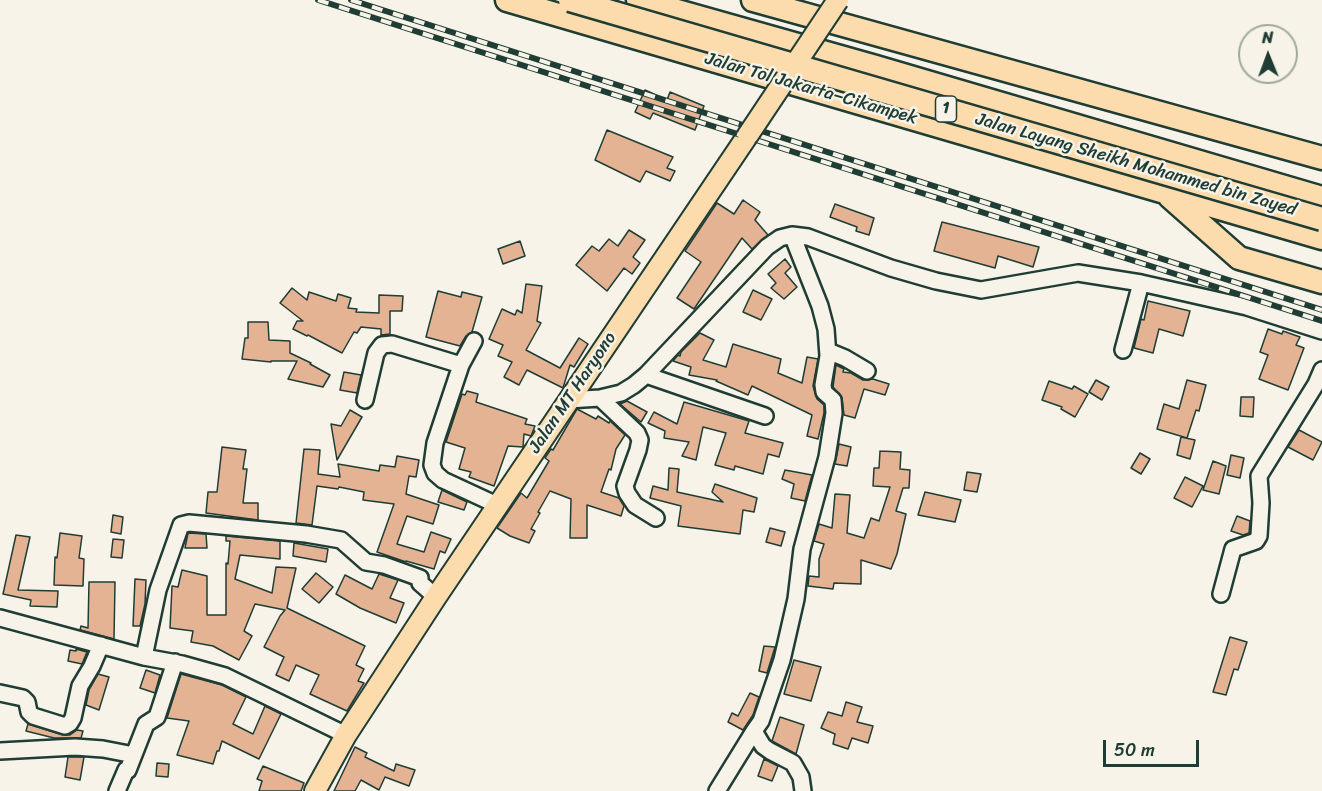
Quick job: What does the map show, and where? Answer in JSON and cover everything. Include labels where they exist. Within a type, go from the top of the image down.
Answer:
[{"type":"highway","name":"Jalan Tol Jakarta–Cikampek","points":[[507,0],[1322,238]]},
{"type":"highway","name":"Jalan Layang Sheikh Mohammed bin Zayed","points":[[570,0],[1322,219]]},
{"type":"highway","name":"Jalan Layang Sheikh Mohammed bin Zayed","points":[[619,0],[1322,205]]},
{"type":"highway","name":"1","points":[[638,0],[865,63],[1322,198]]},
{"type":"highway","points":[[753,0],[1322,158]]},
{"type":"highway","points":[[1164,192],[1239,258],[1322,282]]},
{"type":"main road","name":"Jalan MT Haryono","points":[[316,790],[346,735],[436,597],[838,0]]},
{"type":"street","points":[[568,400],[600,398],[621,393],[646,375],[767,247],[780,238],[792,235],[808,237],[914,275],[981,290],[1070,273],[1141,283],[1247,307],[1322,331]]},
{"type":"street","points":[[717,791],[760,722],[782,660],[796,599],[802,549],[827,457],[835,405],[824,392],[823,386],[828,351],[826,329],[820,306],[792,235]]},
{"type":"street","points":[[1123,350],[1141,283]]},
{"type":"street","points":[[474,341],[461,365],[435,443],[432,465],[435,473],[443,480],[497,506]]},
{"type":"street","points":[[365,400],[376,353],[382,345],[392,344],[461,365]]},
{"type":"street","points":[[828,351],[867,371]]},
{"type":"street","points":[[1221,594],[1233,549],[1256,541],[1259,536],[1261,503],[1259,476],[1316,384],[1322,370]]},
{"type":"street","points":[[646,375],[765,416]]},
{"type":"street","points":[[600,398],[638,433],[640,440],[638,450],[625,486],[635,505],[656,518]]},
{"type":"street","points":[[144,657],[158,590],[181,525],[189,523],[306,534],[341,540],[366,562],[384,565],[420,578],[420,583],[436,597]]},
{"type":"street","points":[[0,618],[144,657],[175,662],[225,676],[346,735]]},
{"type":"street","points":[[0,693],[23,698],[33,716],[65,726],[73,718],[80,686],[101,645]]},
{"type":"street","points":[[117,791],[146,724],[157,717],[175,662]]},
{"type":"street","points":[[754,731],[763,746],[793,763],[801,777],[803,791]]},
{"type":"street","points":[[0,751],[75,747],[134,755]]},
{"type":"building","points":[[645,90],[667,100],[670,92],[704,106],[695,130],[653,113],[650,119],[635,112]]},
{"type":"building","points":[[607,130],[673,157],[667,168],[675,171],[670,181],[646,171],[640,182],[595,160]]},
{"type":"building","points":[[743,200],[760,212],[755,220],[768,235],[752,249],[742,238],[694,309],[677,298],[701,262],[685,251],[717,203],[734,214]]},
{"type":"building","points":[[835,204],[874,218],[869,235],[856,231],[857,227],[830,217]]},
{"type":"building","points":[[942,222],[1039,247],[1033,267],[998,256],[995,268],[934,251]]},
{"type":"building","points":[[629,230],[645,240],[633,257],[640,263],[632,274],[624,268],[607,291],[576,265],[592,246],[599,251],[609,239],[618,246]]},
{"type":"building","points":[[520,241],[525,256],[503,264],[498,249]]},
{"type":"building","points":[[785,259],[791,267],[785,273],[797,287],[784,299],[771,288],[776,283],[768,274]]},
{"type":"building","points":[[526,284],[542,286],[537,321],[541,323],[526,350],[560,368],[579,338],[588,344],[574,367],[570,365],[563,388],[527,370],[519,385],[504,377],[512,362],[498,356],[503,345],[489,339],[502,309],[515,315],[517,310],[522,313]]},
{"type":"building","points":[[292,288],[307,300],[309,292],[336,301],[338,294],[351,298],[348,308],[357,309],[356,312],[379,313],[379,295],[403,296],[402,311],[390,311],[390,334],[381,335],[381,329],[361,327],[357,333],[354,332],[342,353],[293,329],[297,321],[303,321],[280,303]]},
{"type":"building","points":[[753,290],[772,299],[761,320],[743,312]]},
{"type":"building","points":[[438,291],[461,297],[462,292],[482,297],[472,332],[466,336],[460,346],[426,337]]},
{"type":"building","points":[[1148,301],[1190,311],[1183,336],[1159,329],[1153,353],[1134,348]]},
{"type":"building","points":[[248,322],[268,322],[269,340],[290,341],[290,353],[330,375],[323,387],[288,379],[297,361],[271,362],[242,359],[245,338],[248,338]]},
{"type":"building","points":[[1268,329],[1300,337],[1296,345],[1304,348],[1288,390],[1259,379],[1268,355],[1260,352]]},
{"type":"building","points":[[700,333],[714,340],[703,360],[726,367],[733,344],[781,359],[778,373],[802,383],[807,357],[818,359],[813,386],[817,399],[824,405],[824,413],[818,439],[807,436],[812,415],[752,386],[748,395],[717,380],[689,375],[691,367],[673,361]]},
{"type":"building","points":[[836,365],[844,369],[843,372],[851,373],[863,380],[873,379],[889,384],[885,395],[864,389],[855,418],[844,415],[842,398],[833,387]]},
{"type":"building","points":[[344,372],[361,375],[357,393],[340,390]]},
{"type":"building","points":[[1096,380],[1109,387],[1102,400],[1089,392]]},
{"type":"building","points":[[1187,380],[1206,385],[1199,411],[1196,410],[1187,438],[1157,429],[1164,404],[1179,409]]},
{"type":"building","points":[[1049,381],[1072,389],[1074,386],[1088,394],[1075,417],[1061,409],[1062,407],[1042,400]]},
{"type":"building","points":[[467,391],[478,394],[476,402],[527,419],[525,424],[535,426],[531,436],[524,434],[523,447],[508,446],[494,486],[469,477],[471,472],[459,469],[465,448],[446,442],[462,394],[465,395]]},
{"type":"building","points":[[1241,397],[1254,397],[1253,417],[1240,416]]},
{"type":"building","points":[[627,401],[647,412],[641,422],[620,404]]},
{"type":"building","points":[[684,402],[749,421],[745,433],[783,443],[779,457],[768,454],[763,474],[735,466],[734,470],[715,465],[726,433],[703,427],[696,460],[682,456],[689,442],[664,438],[665,431],[648,423],[654,412],[677,424]]},
{"type":"building","points":[[577,409],[596,419],[598,416],[609,423],[610,421],[625,435],[616,449],[611,470],[609,469],[601,492],[619,498],[624,506],[621,516],[587,505],[587,538],[570,538],[571,499],[550,491],[531,529],[535,531],[529,543],[510,536],[497,528],[521,493],[527,498],[549,461],[545,458],[551,449],[553,450]]},
{"type":"building","points":[[350,410],[362,417],[337,460],[331,424],[341,426]]},
{"type":"building","points":[[1299,430],[1322,442],[1313,460],[1288,447]]},
{"type":"building","points":[[1181,437],[1195,440],[1190,459],[1177,455]]},
{"type":"building","points":[[839,444],[851,447],[847,466],[835,464]]},
{"type":"building","points":[[222,447],[246,450],[243,469],[247,469],[243,503],[258,503],[258,520],[206,513],[208,492],[217,492]]},
{"type":"building","points":[[304,449],[320,450],[318,474],[340,477],[338,464],[379,471],[380,465],[395,467],[397,456],[419,460],[416,477],[409,476],[406,494],[439,505],[433,524],[407,516],[397,544],[424,552],[431,532],[451,539],[445,553],[440,551],[434,569],[377,552],[394,504],[363,500],[364,492],[317,486],[312,525],[296,523]]},
{"type":"building","points":[[880,451],[901,452],[900,469],[910,470],[909,488],[903,488],[896,511],[906,514],[897,554],[891,569],[861,560],[861,584],[834,583],[833,589],[808,586],[809,576],[819,577],[819,559],[824,544],[814,541],[819,524],[832,528],[835,494],[850,495],[847,533],[864,538],[871,518],[879,521],[890,487],[873,486],[874,468],[879,468]]},
{"type":"building","points":[[1140,453],[1150,459],[1141,474],[1131,468]]},
{"type":"building","points":[[1231,455],[1244,458],[1240,478],[1227,475]]},
{"type":"building","points":[[1213,461],[1226,466],[1219,494],[1203,490]]},
{"type":"building","points":[[669,468],[679,469],[677,492],[723,502],[712,492],[715,484],[757,498],[754,512],[743,510],[740,534],[678,526],[681,506],[650,498],[653,486],[668,490]]},
{"type":"building","points":[[785,470],[812,475],[805,501],[791,498],[794,484],[782,479]]},
{"type":"building","points":[[967,472],[981,474],[977,492],[964,490]]},
{"type":"building","points":[[1185,477],[1203,486],[1192,507],[1174,498]]},
{"type":"building","points":[[442,490],[467,502],[464,510],[438,502]]},
{"type":"building","points":[[925,492],[961,500],[955,522],[918,515]]},
{"type":"building","points":[[113,515],[123,517],[121,534],[111,532]]},
{"type":"building","points":[[1237,516],[1250,521],[1249,533],[1243,535],[1231,531]]},
{"type":"building","points":[[770,528],[785,532],[781,546],[766,542]]},
{"type":"building","points":[[60,533],[82,536],[79,558],[84,559],[83,586],[54,585],[55,557],[57,558]]},
{"type":"building","points":[[188,533],[206,534],[207,548],[185,548]]},
{"type":"building","points":[[16,535],[30,537],[18,590],[58,591],[57,607],[30,606],[31,600],[3,594]]},
{"type":"building","points":[[226,536],[280,541],[280,559],[240,555],[235,579],[272,593],[276,567],[296,568],[287,608],[365,646],[356,665],[364,669],[358,681],[364,683],[347,711],[310,694],[319,675],[296,665],[289,681],[276,675],[284,657],[264,647],[285,610],[255,604],[244,631],[252,636],[239,660],[213,646],[191,642],[193,631],[170,628],[172,586],[178,587],[182,570],[207,576],[207,615],[226,615],[226,563],[228,564],[230,541],[226,541]]},
{"type":"building","points":[[113,539],[124,540],[122,558],[111,557]]},
{"type":"building","points":[[294,543],[328,549],[326,562],[293,556]]},
{"type":"building","points":[[316,573],[333,587],[319,603],[302,589]]},
{"type":"building","points":[[379,574],[398,580],[390,598],[404,603],[396,623],[360,608],[336,594],[345,575],[372,589]]},
{"type":"building","points":[[135,579],[146,580],[145,604],[140,626],[133,626]]},
{"type":"building","points":[[89,582],[115,582],[114,639],[80,630],[81,626],[88,628]]},
{"type":"building","points":[[1230,637],[1247,642],[1238,670],[1234,669],[1226,695],[1213,692]]},
{"type":"building","points":[[764,646],[775,647],[767,673],[759,671]]},
{"type":"building","points":[[76,649],[87,652],[82,664],[68,661],[70,650],[76,651]]},
{"type":"building","points":[[794,660],[821,667],[811,701],[784,694]]},
{"type":"building","points":[[146,670],[160,675],[155,693],[140,688]]},
{"type":"building","points":[[98,674],[109,677],[99,710],[86,705],[89,690]]},
{"type":"building","points":[[181,674],[222,685],[246,697],[233,724],[253,734],[265,706],[281,714],[259,759],[222,741],[213,764],[177,755],[189,721],[167,718]]},
{"type":"building","points":[[750,693],[759,697],[753,715],[743,730],[728,722],[732,713],[738,716]]},
{"type":"building","points":[[846,702],[862,707],[857,722],[873,726],[868,743],[852,738],[848,749],[833,744],[835,734],[821,728],[828,712],[842,716]]},
{"type":"building","points":[[780,717],[804,725],[796,754],[772,741]]},
{"type":"building","points":[[28,724],[63,735],[70,735],[77,730],[83,731],[81,738],[54,738],[26,731]]},
{"type":"building","points":[[355,747],[367,753],[365,757],[394,771],[396,764],[415,770],[409,786],[385,777],[379,790],[361,780],[355,791],[334,791]]},
{"type":"building","points":[[68,757],[84,757],[80,780],[65,777]]},
{"type":"building","points":[[764,759],[778,766],[772,781],[758,776]]},
{"type":"building","points":[[157,763],[169,764],[168,777],[156,776]]},
{"type":"building","points":[[263,766],[304,783],[301,791],[259,791],[262,781],[257,779]]},
{"type":"railway","points":[[318,0],[1322,321]]},
{"type":"railway","points":[[351,0],[1322,310]]}]
